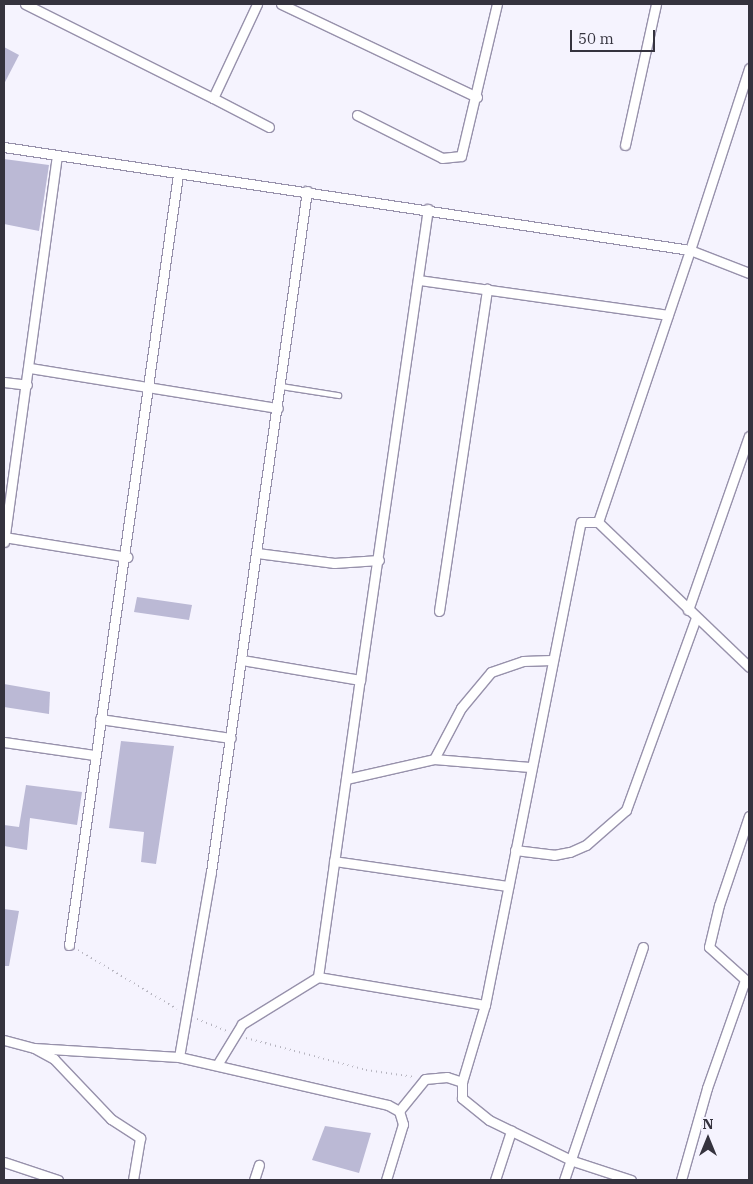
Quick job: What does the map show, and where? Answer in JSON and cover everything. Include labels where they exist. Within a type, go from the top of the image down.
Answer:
[{"type":"street","points":[[26,4],[268,127]]},
{"type":"street","points":[[213,98],[257,4]]},
{"type":"street","points":[[281,4],[477,96]]},
{"type":"street","points":[[357,115],[442,158],[456,160],[464,151],[497,4]]},
{"type":"street","points":[[625,146],[656,4]]},
{"type":"street","points":[[598,522],[749,68]]},
{"type":"street","points":[[4,147],[178,174],[428,209],[690,250],[749,273]]},
{"type":"street","points":[[4,542],[30,368],[57,156]]},
{"type":"street","points":[[69,945],[94,756],[127,557],[178,174]]},
{"type":"street","points":[[179,1057],[231,738],[307,191]]},
{"type":"street","points":[[318,977],[428,209]]},
{"type":"street","points":[[419,280],[668,315]]},
{"type":"street","points":[[439,611],[487,290]]},
{"type":"street","points":[[30,368],[278,408]]},
{"type":"street","points":[[4,382],[27,385]]},
{"type":"street","points":[[688,610],[749,436]]},
{"type":"street","points":[[631,1180],[573,1161],[511,1131],[466,1104],[462,1082],[485,1005],[578,528],[587,519],[598,522],[749,667]]},
{"type":"street","points":[[4,537],[127,557]]},
{"type":"street","points":[[257,552],[334,564],[379,560]]},
{"type":"street","points":[[515,850],[554,855],[570,852],[586,845],[626,810],[696,618]]},
{"type":"street","points":[[242,660],[360,680]]},
{"type":"street","points":[[434,759],[461,708],[491,672],[514,662],[552,660]]},
{"type":"street","points":[[100,719],[231,738]]},
{"type":"street","points":[[4,742],[94,756]]},
{"type":"street","points":[[346,779],[434,759],[530,767]]},
{"type":"street","points":[[682,1180],[707,1088],[747,981],[715,955],[709,937],[749,816]]},
{"type":"street","points":[[334,862],[508,886]]},
{"type":"street","points":[[564,1180],[573,1161],[592,1088],[643,947]]},
{"type":"street","points":[[217,1065],[242,1024],[318,977],[485,1005]]},
{"type":"street","points":[[4,1040],[34,1048],[179,1057],[388,1105],[399,1111],[403,1124],[386,1180]]},
{"type":"street","points":[[34,1048],[54,1059],[112,1119],[140,1138],[133,1180]]},
{"type":"street","points":[[399,1111],[425,1079],[436,1076],[462,1082]]},
{"type":"street","points":[[495,1180],[511,1131]]},
{"type":"street","points":[[4,1162],[58,1180]]},
{"type":"street","points":[[254,1180],[259,1165]]},
{"type":"lane","points":[[281,386],[338,394]]},
{"type":"building","points":[[4,47],[19,55],[4,84]]},
{"type":"building","points":[[4,159],[49,165],[39,231],[4,224]]},
{"type":"building","points":[[137,597],[192,605],[189,620],[134,612]]},
{"type":"building","points":[[4,684],[50,692],[49,714],[4,707]]},
{"type":"building","points":[[121,741],[174,746],[156,864],[141,862],[144,832],[109,828]]},
{"type":"building","points":[[26,785],[82,792],[77,825],[30,818],[27,850],[4,846],[4,825],[19,827]]},
{"type":"building","points":[[4,909],[19,911],[9,966],[4,966]]},
{"type":"building","points":[[325,1126],[371,1133],[359,1173],[312,1160]]}]
